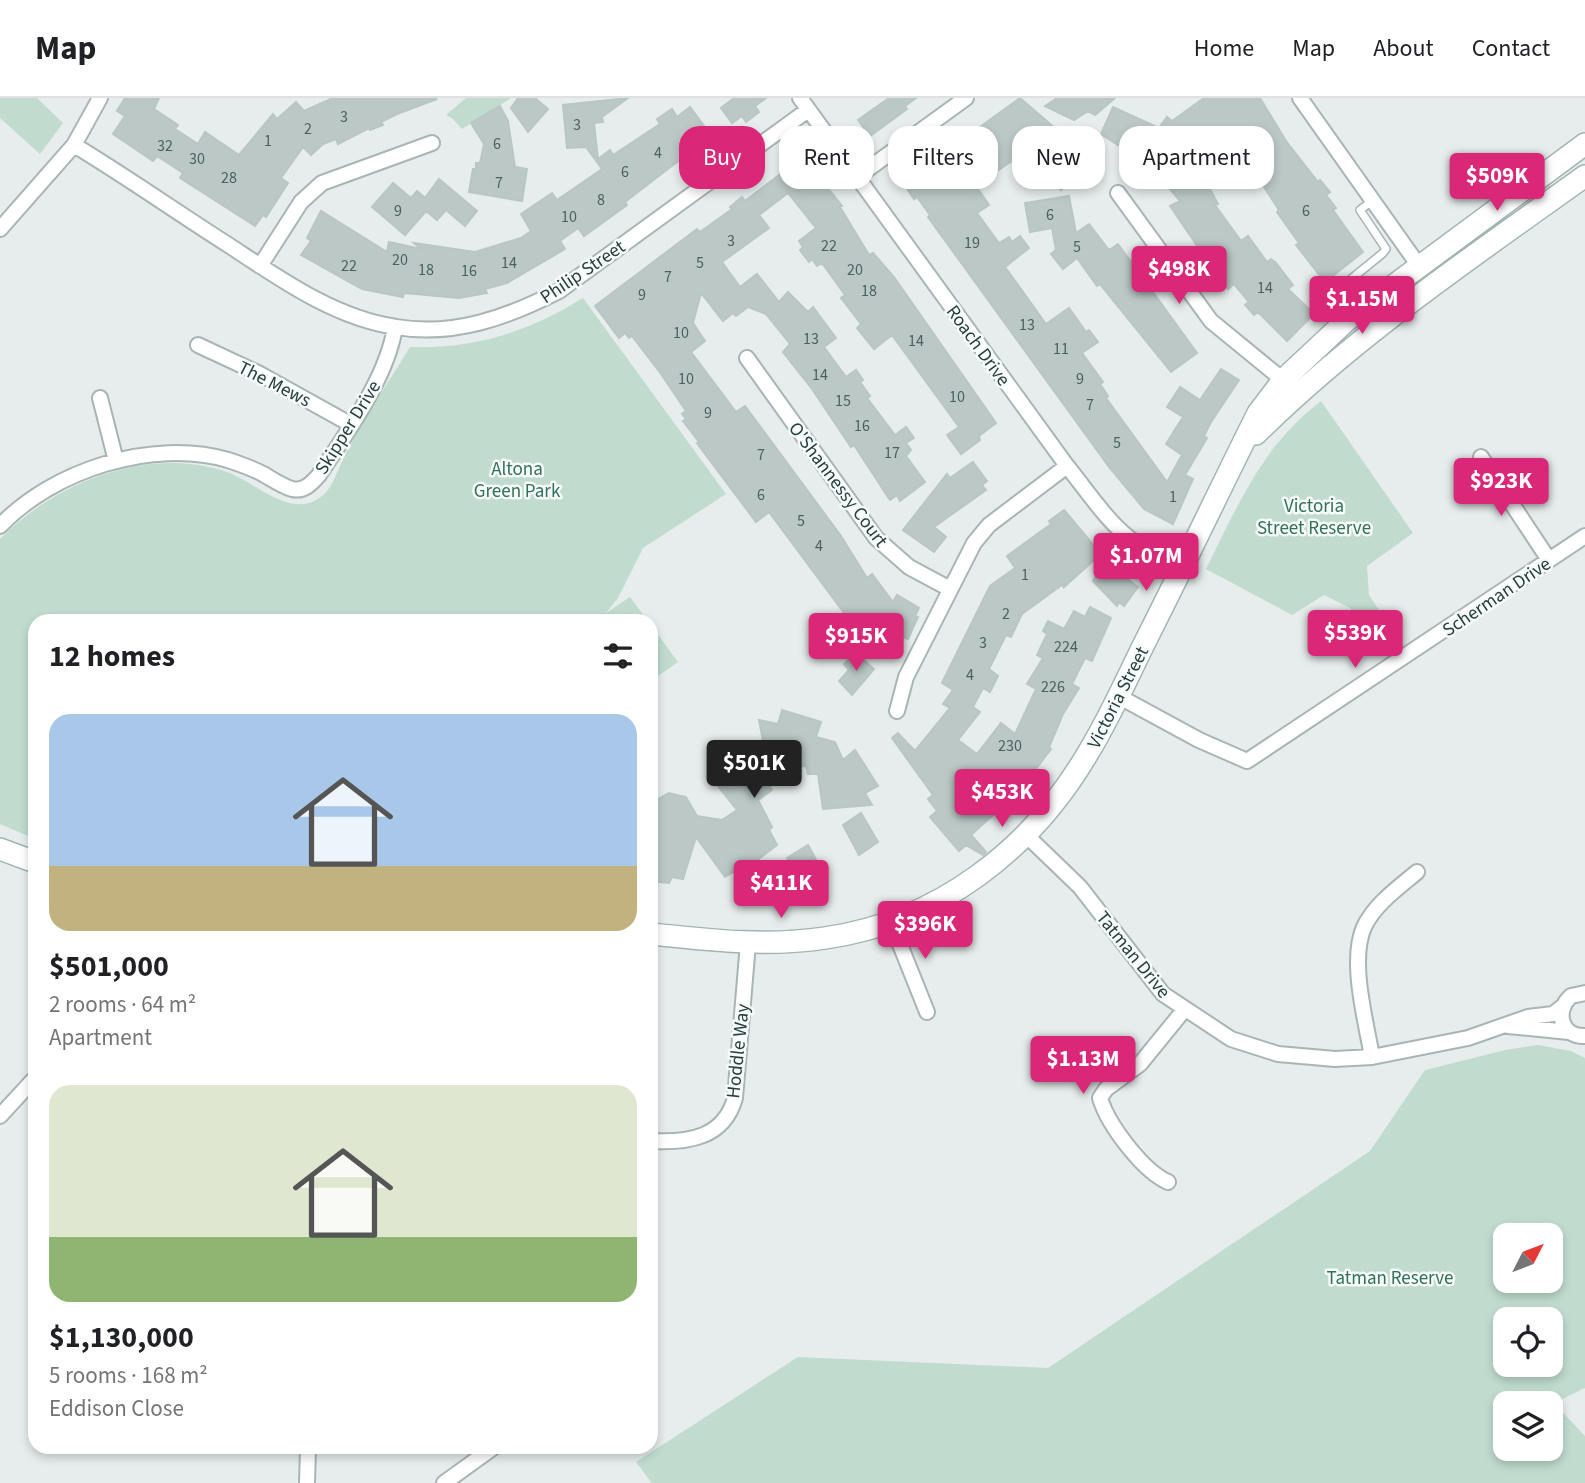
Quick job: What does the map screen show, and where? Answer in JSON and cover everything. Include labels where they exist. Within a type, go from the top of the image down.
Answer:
[{"type":"street","points":[[0,229],[74,145],[100,98]]},
{"type":"street","points":[[874,165],[965,98]]},
{"type":"street","points":[[1300,98],[1435,285]]},
{"type":"street","name":"Philip Street","points":[[74,145],[314,299],[395,327],[431,330],[479,324],[520,311],[559,291],[804,104]]},
{"type":"street","name":"Roach Drive","points":[[804,104],[820,126]]},
{"type":"street","points":[[260,266],[301,202],[322,183],[432,143]]},
{"type":"street","name":"Victoria Street","points":[[1291,386],[1347,320],[1585,144]]},
{"type":"street","name":"Victoria Street","points":[[658,935],[748,943],[825,938],[891,922],[952,894],[1002,859],[1047,813],[1088,754],[1258,413],[1291,386],[1585,176]]},
{"type":"street","name":"Roach Drive","points":[[866,189],[1067,466],[1119,529],[1139,545],[1182,567]]},
{"type":"street","points":[[1118,193],[1211,321],[1291,386]]},
{"type":"street","name":"Skipper Drive","points":[[0,526],[23,506],[59,482],[116,461],[192,454],[226,460],[259,472],[292,489],[301,489],[319,475],[350,424],[387,359],[395,327]]},
{"type":"street","name":"The Mews","points":[[198,345],[260,374],[350,424]]},
{"type":"street","name":"O'Shannessy Court","points":[[747,358],[876,538],[909,568],[950,589]]},
{"type":"street","points":[[100,398],[116,461]]},
{"type":"street","points":[[1481,457],[1549,560]]},
{"type":"street","points":[[897,711],[906,677],[974,543],[989,525],[1067,466]]},
{"type":"street","name":"Scherman Drive","points":[[1118,696],[1218,750],[1247,761],[1585,536]]},
{"type":"street","name":"Tatman Drive","points":[[1026,835],[1080,887],[1163,994],[1231,1039],[1278,1055],[1335,1059],[1372,1057],[1468,1038],[1528,1017],[1553,1014],[1562,1007]]},
{"type":"street","points":[[0,849],[28,859]]},
{"type":"street","points":[[1372,1057],[1358,953],[1364,927],[1383,901],[1417,872]]},
{"type":"street","points":[[891,922],[927,1012]]},
{"type":"street","name":"Hoddle Way","points":[[658,1141],[686,1142],[723,1122],[731,1111],[735,1098],[748,943]]},
{"type":"street","points":[[1569,1032],[1562,1022],[1562,1007],[1571,996],[1583,991]]},
{"type":"street","points":[[1168,1182],[1146,1168],[1114,1124],[1100,1098],[1106,1089],[1140,1064],[1184,1010]]},
{"type":"street","name":"Tatman Drive","points":[[1507,1026],[1585,1036]]},
{"type":"street","points":[[0,1116],[28,1086]]},
{"type":"street","points":[[307,1483],[308,1454]]},
{"type":"street","points":[[444,1483],[484,1454]]},
{"type":"lane","points":[[1347,320],[1329,297],[1385,251],[1383,243],[1360,210],[1372,201]]},
{"type":"green space","points":[[0,98],[37,98],[63,123],[40,154],[0,118]]},
{"type":"green space","points":[[466,98],[511,98],[462,129],[446,115]]},
{"type":"green space","name":"Altona Green Park","points":[[583,298],[726,494],[643,548],[618,598],[606,613],[630,597],[643,614],[28,614],[28,836],[0,824],[0,539],[47,501],[74,486],[133,467],[163,463],[194,464],[224,471],[269,495],[293,504],[316,500],[325,494],[331,485],[347,450],[410,347],[457,345],[500,336],[562,310]]},
{"type":"green space","name":"Victoria Street Reserve","points":[[1321,401],[1413,533],[1367,566],[1369,595],[1399,640],[1380,653],[1350,608],[1324,595],[1292,615],[1206,569],[1241,500],[1267,457],[1300,419]]},
{"type":"green space","points":[[658,635],[678,662],[658,676]]},
{"type":"green space","name":"Tatman Reserve","points":[[1538,1045],[1571,1051],[1585,1058],[1585,1388],[1563,1399],[1563,1391],[1493,1391],[1493,1461],[1563,1461],[1563,1413],[1585,1436],[1585,1483],[652,1483],[636,1462],[648,1454],[658,1454],[658,1448],[798,1357],[1048,1368],[1370,1151],[1425,1070],[1505,1050]]},
{"type":"building","points":[[125,98],[159,98],[154,109],[178,125],[175,129],[198,144],[205,132],[239,155],[273,114],[277,119],[296,102],[304,111],[333,98],[437,99],[397,114],[381,122],[383,125],[370,130],[369,128],[338,144],[336,139],[323,144],[311,155],[303,147],[281,178],[288,183],[266,217],[263,215],[255,226],[180,178],[183,173],[157,156],[153,161],[113,134],[125,116],[117,111]]},
{"type":"building","points":[[518,98],[535,98],[548,109],[528,132],[511,108]]},
{"type":"building","points":[[628,98],[602,117],[603,122],[594,123],[598,159],[610,150],[613,155],[660,124],[657,119],[672,109],[677,117],[690,107],[704,126],[679,126],[679,161],[625,202],[627,205],[584,236],[578,228],[560,241],[565,249],[507,283],[485,289],[487,293],[459,298],[404,293],[403,297],[362,289],[301,255],[311,241],[307,238],[321,211],[387,252],[389,242],[421,249],[414,243],[475,252],[521,238],[531,231],[521,214],[552,193],[557,200],[602,169],[586,147],[567,148],[563,105]]},
{"type":"building","points":[[734,98],[766,98],[755,106],[759,112],[746,122],[742,116],[732,123],[721,108]]},
{"type":"building","points":[[889,98],[916,98],[905,106],[907,109],[874,133],[874,126],[862,126],[858,120]]},
{"type":"building","points":[[1020,98],[1053,126],[1012,126],[1012,161],[998,171],[998,126],[981,126]]},
{"type":"building","points":[[1057,98],[1115,98],[1095,115],[1088,111],[1074,120],[1045,106]]},
{"type":"building","points":[[1204,98],[1260,98],[1286,141],[1318,182],[1320,180],[1330,192],[1326,195],[1336,208],[1333,210],[1363,252],[1325,282],[1296,245],[1299,243],[1277,212],[1279,210],[1265,189],[1274,189],[1274,126],[1160,126],[1167,117],[1172,121]]},
{"type":"building","points":[[500,106],[508,121],[515,167],[527,169],[522,201],[469,192],[473,169],[476,169],[476,163],[480,163],[484,144],[471,123]]},
{"type":"building","points":[[1113,107],[1155,126],[1119,126],[1119,146],[1105,137],[1105,126]]},
{"type":"building","points":[[779,175],[779,189],[828,189],[842,206],[840,207],[869,255],[873,253],[894,277],[996,423],[979,436],[980,440],[961,454],[947,435],[959,427],[892,335],[874,349],[857,328],[861,324],[841,298],[845,295],[822,263],[817,266],[812,259],[809,262],[800,250],[803,247],[799,241],[816,228],[788,193],[759,215],[769,228],[722,262],[740,287],[757,274],[779,302],[788,292],[808,312],[813,307],[836,338],[824,347],[846,377],[856,370],[863,380],[860,382],[870,396],[867,398],[895,435],[906,427],[914,438],[906,443],[911,450],[906,456],[925,482],[900,501],[897,495],[890,500],[854,445],[851,447],[783,352],[790,344],[766,314],[748,307],[723,321],[701,293],[693,323],[705,341],[691,352],[736,412],[745,406],[841,536],[867,578],[872,574],[893,602],[897,595],[919,608],[908,639],[903,637],[891,656],[867,643],[877,633],[868,627],[856,611],[847,617],[769,512],[756,522],[697,443],[699,442],[683,421],[686,419],[682,414],[686,411],[661,374],[632,336],[629,338],[625,333],[619,338],[595,306],[697,229],[700,232],[732,209],[730,207],[742,197],[745,201],[761,189],[765,189],[765,186]]},
{"type":"building","points":[[439,179],[477,211],[465,226],[446,210],[437,220],[426,211],[405,235],[372,207],[393,183],[411,198],[417,191],[425,198]]},
{"type":"building","points":[[907,189],[978,189],[989,205],[977,213],[999,243],[1009,237],[1012,242],[1020,236],[1029,248],[1005,267],[1046,324],[1069,308],[1086,332],[1089,330],[1098,342],[1082,353],[1103,382],[1100,384],[1108,396],[1106,398],[1167,482],[1182,455],[1166,444],[1183,417],[1167,407],[1180,387],[1200,400],[1221,369],[1239,380],[1211,422],[1204,436],[1207,438],[1185,475],[1193,479],[1173,524],[1144,509],[1109,467],[928,217],[930,215],[917,197],[914,199]]},
{"type":"building","points":[[1170,189],[1210,189],[1218,204],[1215,205],[1241,241],[1248,236],[1267,262],[1271,259],[1276,263],[1293,285],[1288,289],[1314,314],[1287,341],[1258,312],[1254,315],[1245,305],[1249,302],[1234,284],[1228,289],[1219,278],[1170,206],[1180,201]]},
{"type":"building","points":[[1069,196],[1076,233],[1089,224],[1109,250],[1118,244],[1197,353],[1171,372],[1100,284],[1097,286],[1077,258],[1063,269],[1051,254],[1056,250],[1052,228],[1030,232],[1025,203]]},
{"type":"building","points":[[973,462],[987,481],[982,485],[986,490],[934,527],[946,537],[934,552],[903,530],[947,474],[950,478]]},
{"type":"building","points":[[1064,510],[1101,554],[1063,588],[1066,582],[1022,614],[1011,637],[1006,635],[989,669],[998,676],[990,692],[983,688],[973,707],[980,712],[958,740],[977,754],[1001,723],[1015,734],[1036,689],[1027,684],[1043,658],[1037,655],[1047,634],[1043,631],[1048,621],[1064,629],[1074,611],[1085,617],[1090,607],[1111,618],[1092,661],[1085,658],[1072,684],[1079,688],[1063,714],[1049,747],[1051,749],[1020,790],[971,835],[986,852],[983,855],[966,845],[959,851],[930,817],[937,811],[928,799],[933,795],[892,738],[898,733],[915,751],[950,708],[943,704],[953,690],[942,683],[990,586],[1015,568],[1007,556],[1051,524],[1049,521]]},
{"type":"building","points":[[1104,561],[1138,587],[1124,606],[1119,602],[1117,606],[1093,581]]},
{"type":"building","points":[[856,653],[874,669],[852,695],[839,681],[849,670],[844,664]]},
{"type":"building","points":[[782,710],[821,722],[816,737],[835,742],[843,760],[855,750],[878,786],[865,793],[872,805],[823,809],[818,774],[808,774],[806,766],[757,768],[772,790],[758,800],[772,827],[769,830],[777,845],[743,871],[742,867],[725,877],[696,837],[683,879],[672,877],[669,883],[658,882],[658,799],[669,793],[686,797],[697,816],[722,820],[737,810],[714,781],[764,746],[759,720],[778,724]]},
{"type":"building","points":[[861,813],[878,842],[859,855],[843,825]]},
{"type":"building","points":[[808,845],[826,878],[806,890],[787,858]]}]
